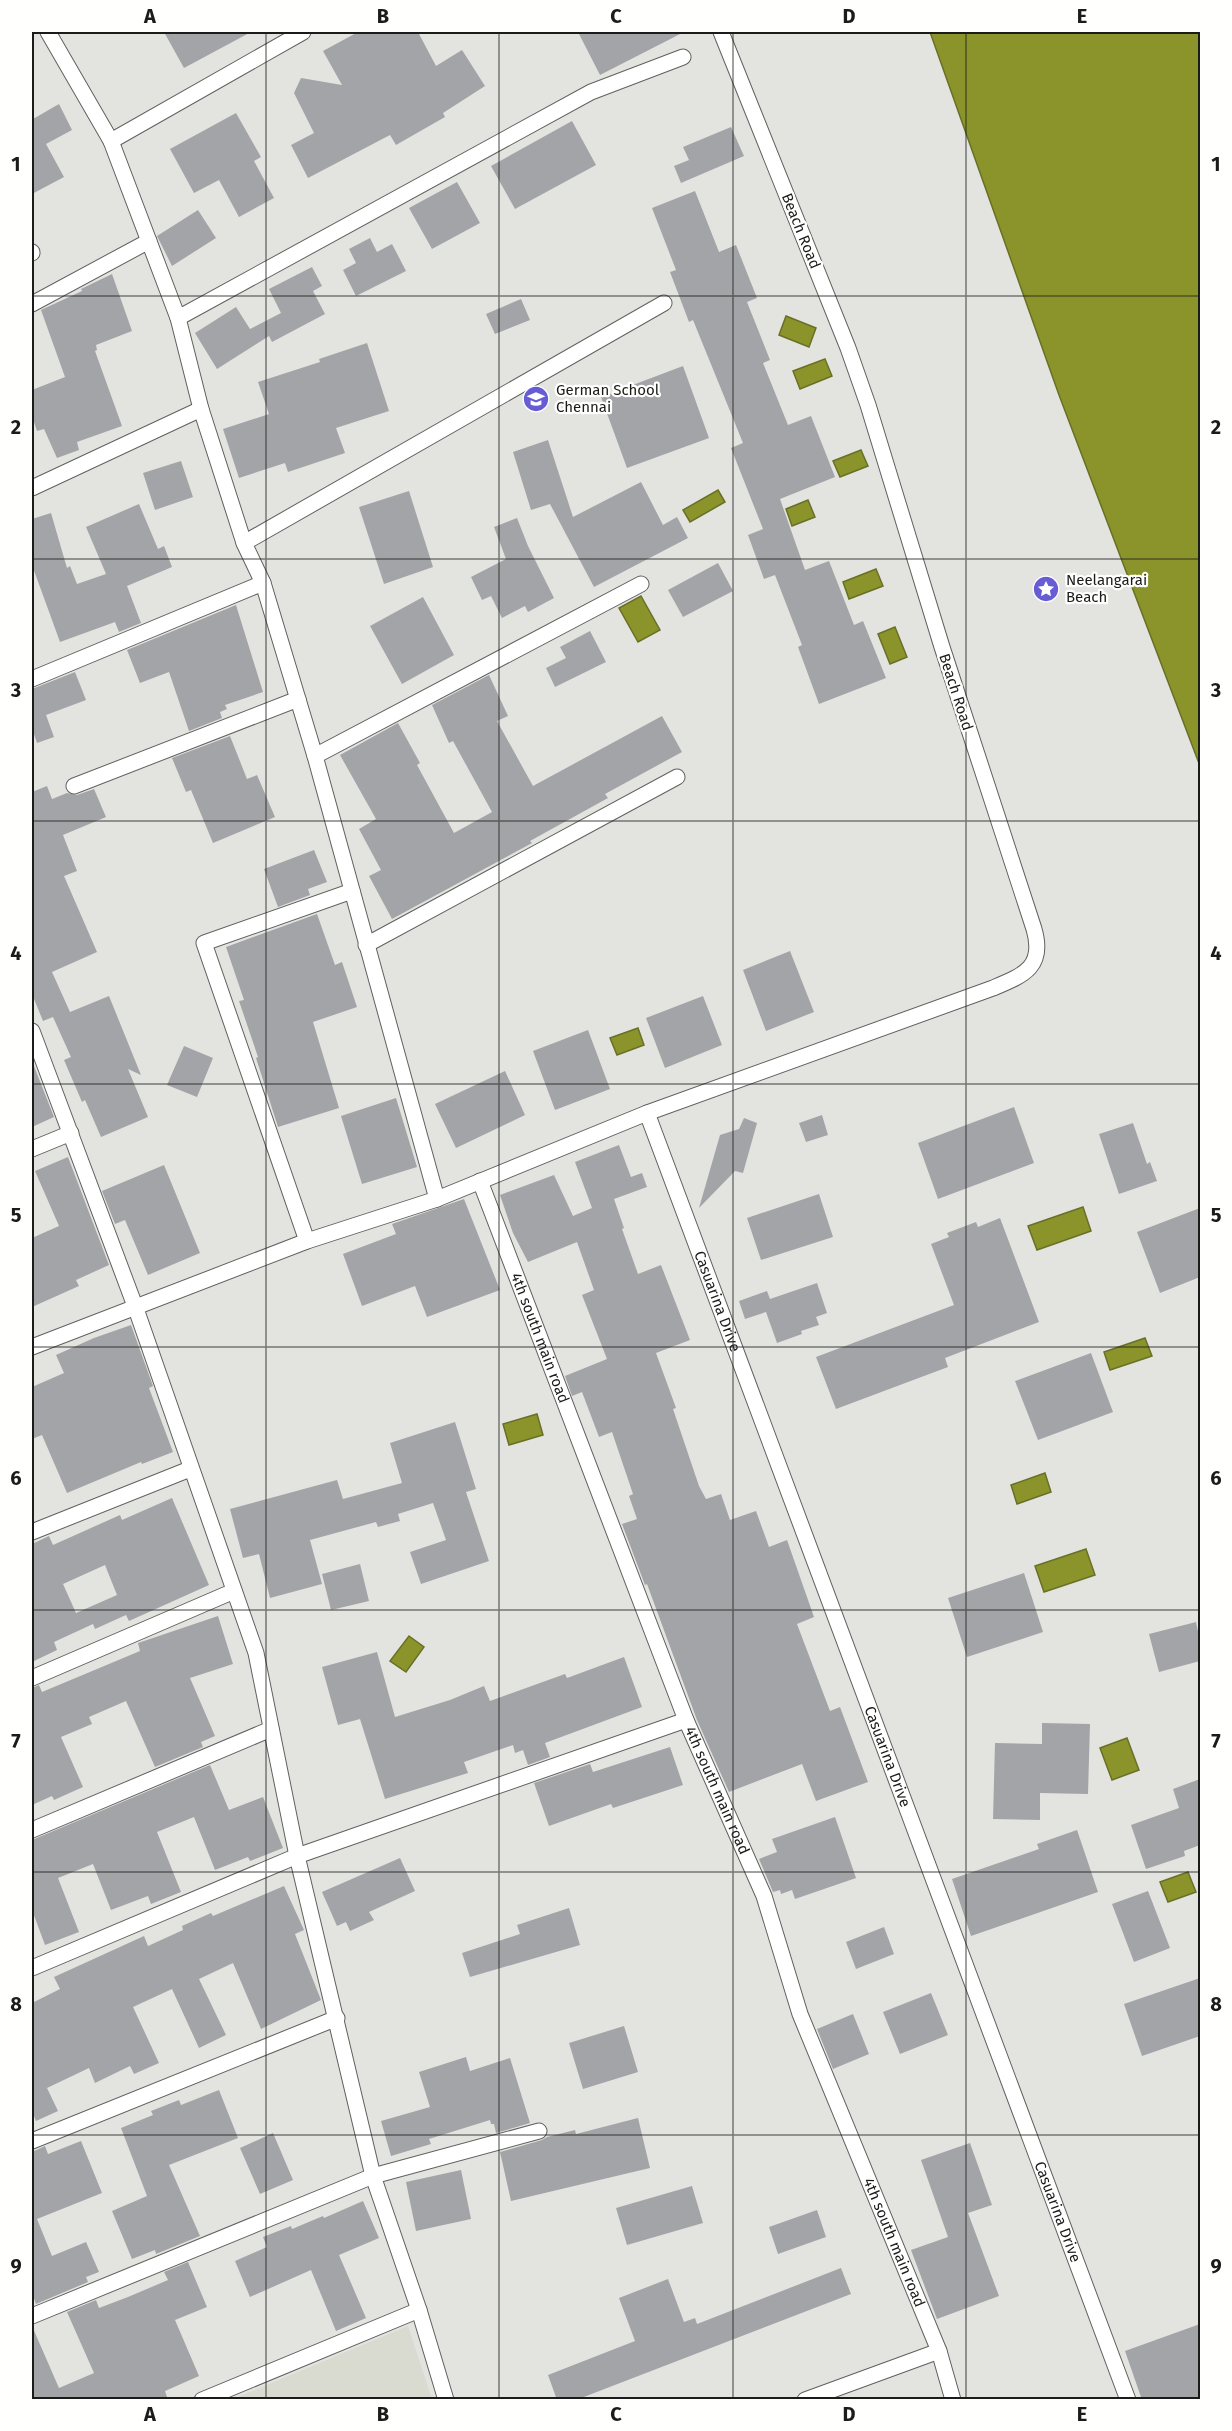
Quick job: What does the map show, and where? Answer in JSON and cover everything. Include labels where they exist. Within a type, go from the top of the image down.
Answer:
[{"type":"street","points":[[48,32],[111,141],[178,318],[201,409],[244,543],[263,583],[315,756],[437,1199]]},
{"type":"street","points":[[111,141],[303,32]]},
{"type":"street","name":"Beach Road","points":[[32,1347],[307,1241],[437,1199],[647,1113],[1005,983],[1033,965],[1037,954],[1034,929],[945,658],[868,405],[844,338],[721,32]]},
{"type":"street","points":[[178,318],[591,92],[683,57]]},
{"type":"street","points":[[32,304],[149,242]]},
{"type":"street","points":[[244,543],[664,303]]},
{"type":"street","points":[[32,488],[201,409]]},
{"type":"street","points":[[32,679],[263,583]]},
{"type":"street","points":[[315,756],[641,584]]},
{"type":"street","points":[[74,786],[298,699]]},
{"type":"street","points":[[366,945],[677,777]]},
{"type":"street","points":[[307,1241],[204,943],[352,891]]},
{"type":"street","points":[[32,1031],[135,1306],[256,1653],[297,1856],[373,2176],[419,2310],[446,2400]]},
{"type":"street","name":"Casuarina Drive","points":[[647,1113],[1128,2400]]},
{"type":"street","points":[[32,1149],[71,1133]]},
{"type":"street","name":"4th south main road","points":[[480,1181],[686,1720],[764,1896],[800,2013],[939,2351],[953,2400]]},
{"type":"street","points":[[32,1532],[190,1469]]},
{"type":"street","points":[[32,1678],[234,1591]]},
{"type":"street","points":[[32,1968],[297,1856],[686,1720]]},
{"type":"street","points":[[32,1830],[271,1729]]},
{"type":"street","points":[[32,2141],[337,2018]]},
{"type":"street","points":[[32,2316],[373,2176],[539,2131]]},
{"type":"street","points":[[202,2400],[419,2310]]},
{"type":"street","points":[[805,2400],[939,2351]]},
{"type":"shaded area","points":[[930,32],[1200,32],[1200,766],[1059,395]]},
{"type":"shaded area","points":[[786,316],[816,328],[809,347],[779,335]]},
{"type":"shaded area","points":[[825,359],[832,376],[800,389],[793,371]]},
{"type":"shaded area","points":[[861,450],[868,466],[840,477],[833,461]]},
{"type":"shaded area","points":[[718,490],[725,502],[690,522],[683,510]]},
{"type":"shaded area","points":[[808,500],[815,517],[792,526],[786,509]]},
{"type":"shaded area","points":[[876,569],[883,586],[849,599],[843,582]]},
{"type":"shaded area","points":[[641,596],[660,630],[638,642],[619,608]]},
{"type":"shaded area","points":[[895,627],[907,657],[890,664],[878,634]]},
{"type":"shaded area","points":[[638,1028],[644,1045],[617,1055],[610,1038]]},
{"type":"shaded area","points":[[1083,1207],[1091,1231],[1037,1250],[1028,1226]]},
{"type":"shaded area","points":[[1145,1338],[1152,1356],[1110,1370],[1104,1352]]},
{"type":"shaded area","points":[[537,1414],[543,1435],[509,1445],[503,1424]]},
{"type":"shaded area","points":[[1045,1473],[1051,1492],[1017,1504],[1011,1485]]},
{"type":"shaded area","points":[[1086,1549],[1095,1575],[1044,1592],[1035,1566]]},
{"type":"shaded area","points":[[409,1636],[424,1647],[406,1672],[390,1661]]},
{"type":"shaded area","points":[[1127,1738],[1139,1770],[1112,1780],[1100,1748]]},
{"type":"shaded area","points":[[1188,1872],[1196,1892],[1168,1902],[1160,1882]]},
{"type":"shaded area","points":[[408,2326],[432,2399],[233,2399]]},
{"type":"building","points":[[164,32],[251,32],[184,68]]},
{"type":"building","points":[[358,32],[418,32],[436,66],[462,50],[485,86],[443,113],[445,117],[396,145],[390,135],[308,178],[291,145],[314,133],[294,93],[301,78],[342,85],[323,51]]},
{"type":"building","points":[[578,32],[684,32],[600,75]]},
{"type":"building","points":[[59,104],[72,130],[46,144],[64,177],[32,194],[32,117],[33,119]]},
{"type":"building","points":[[236,113],[261,157],[254,161],[274,198],[239,217],[219,180],[194,193],[170,149]]},
{"type":"building","points":[[572,121],[596,165],[515,209],[491,166]]},
{"type":"building","points":[[731,127],[744,156],[681,183],[674,166],[689,160],[683,147]]},
{"type":"building","points":[[457,182],[480,223],[432,249],[409,208]]},
{"type":"building","points":[[695,191],[719,252],[736,245],[757,298],[747,302],[770,360],[763,363],[788,425],[811,416],[835,477],[780,499],[805,570],[829,561],[854,625],[863,621],[886,678],[819,704],[798,647],[802,645],[775,575],[764,579],[748,535],[763,529],[731,448],[743,443],[693,320],[689,322],[670,272],[676,270],[652,208]]},
{"type":"building","points":[[198,210],[216,238],[172,266],[157,236]]},
{"type":"building","points":[[370,238],[377,252],[392,244],[406,271],[356,296],[343,270],[356,263],[349,249]]},
{"type":"building","points":[[312,267],[322,286],[313,291],[325,314],[272,342],[269,336],[217,369],[195,333],[236,307],[250,329],[281,313],[269,289]]},
{"type":"building","points":[[112,274],[132,331],[96,345],[97,350],[95,351],[122,426],[77,442],[79,450],[57,458],[44,429],[37,431],[32,416],[32,390],[65,377],[41,310]]},
{"type":"building","points":[[521,299],[530,320],[495,334],[486,314]]},
{"type":"building","points":[[367,343],[389,411],[336,428],[345,453],[288,472],[285,463],[239,478],[223,429],[269,414],[258,382],[320,362],[319,359]]},
{"type":"building","points":[[683,366],[709,438],[627,468],[601,397]]},
{"type":"building","points":[[548,440],[573,517],[641,482],[663,525],[677,517],[688,538],[594,587],[550,504],[531,510],[513,452]]},
{"type":"building","points":[[181,461],[193,497],[155,510],[143,473]]},
{"type":"building","points":[[409,491],[433,567],[384,584],[359,507]]},
{"type":"building","points":[[139,504],[158,549],[164,546],[172,567],[127,586],[141,623],[119,632],[115,622],[60,642],[32,565],[32,519],[51,513],[67,568],[70,566],[77,584],[106,574],[86,527]]},
{"type":"building","points":[[517,518],[554,598],[528,612],[525,606],[502,618],[491,596],[482,600],[471,577],[506,559],[494,527]]},
{"type":"building","points":[[718,563],[733,591],[683,617],[668,590]]},
{"type":"building","points":[[423,597],[454,655],[402,684],[370,626]]},
{"type":"building","points":[[236,605],[263,692],[225,705],[227,709],[220,712],[222,718],[189,731],[169,672],[140,683],[127,650]]},
{"type":"building","points":[[590,631],[606,662],[555,687],[546,668],[566,658],[560,647]]},
{"type":"building","points":[[75,672],[86,700],[46,715],[54,737],[37,743],[32,728],[32,689]]},
{"type":"building","points":[[489,675],[508,716],[497,721],[533,786],[662,716],[682,752],[605,794],[608,798],[530,841],[532,843],[392,919],[369,876],[381,870],[359,829],[376,819],[340,755],[398,723],[420,763],[417,765],[454,833],[492,812],[453,741],[449,743],[432,705]]},
{"type":"building","points":[[230,736],[247,779],[257,775],[275,817],[213,843],[191,790],[186,792],[172,758]]},
{"type":"building","points":[[47,786],[52,799],[67,793],[77,795],[94,789],[106,817],[63,835],[77,871],[64,876],[97,952],[52,972],[70,1012],[109,996],[141,1075],[128,1069],[148,1117],[101,1137],[85,1100],[82,1102],[64,1060],[71,1057],[53,1017],[43,1021],[32,994],[32,792]]},
{"type":"building","points":[[314,850],[327,882],[308,889],[310,895],[278,907],[264,869]]},
{"type":"building","points":[[317,914],[335,965],[342,962],[357,1007],[313,1022],[339,1108],[278,1127],[239,1001],[244,1000],[226,947]]},
{"type":"building","points":[[790,951],[814,1012],[766,1031],[743,970]]},
{"type":"building","points":[[703,996],[722,1045],[665,1068],[646,1018]]},
{"type":"building","points":[[588,1030],[610,1089],[555,1110],[533,1051]]},
{"type":"building","points":[[184,1046],[213,1058],[197,1097],[167,1085]]},
{"type":"building","points":[[32,1061],[54,1117],[32,1127]]},
{"type":"building","points":[[505,1071],[525,1115],[456,1148],[435,1104]]},
{"type":"building","points":[[396,1098],[417,1167],[362,1184],[341,1116]]},
{"type":"building","points":[[1014,1107],[1034,1163],[938,1199],[918,1143]]},
{"type":"building","points":[[822,1115],[828,1135],[806,1142],[799,1123]]},
{"type":"building","points":[[744,1118],[757,1123],[743,1173],[735,1171],[699,1208],[720,1135],[739,1129]]},
{"type":"building","points":[[1133,1123],[1147,1164],[1150,1162],[1157,1181],[1119,1194],[1099,1134]]},
{"type":"building","points":[[619,1145],[631,1177],[642,1173],[647,1187],[614,1199],[638,1274],[661,1265],[690,1340],[656,1353],[676,1408],[673,1409],[699,1486],[706,1499],[721,1494],[730,1520],[756,1511],[769,1547],[787,1540],[814,1617],[797,1624],[830,1711],[840,1707],[868,1782],[816,1801],[802,1764],[729,1792],[697,1720],[647,1584],[645,1585],[622,1524],[637,1519],[629,1496],[633,1494],[612,1432],[599,1437],[582,1392],[572,1396],[565,1376],[607,1359],[582,1295],[594,1290],[577,1242],[528,1262],[513,1233],[500,1195],[554,1175],[573,1216],[592,1208],[575,1162]]},
{"type":"building","points":[[68,1157],[109,1265],[76,1280],[79,1286],[32,1307],[32,1238],[59,1226],[35,1171]]},
{"type":"building","points":[[164,1165],[200,1253],[148,1275],[125,1220],[115,1224],[102,1191]]},
{"type":"building","points":[[819,1194],[833,1237],[761,1260],[747,1218]]},
{"type":"building","points":[[464,1199],[500,1290],[427,1317],[415,1286],[362,1306],[343,1254],[396,1234],[392,1224]]},
{"type":"building","points":[[1200,1208],[1200,1277],[1160,1293],[1137,1232]]},
{"type":"building","points":[[1000,1218],[1039,1322],[945,1358],[948,1367],[836,1409],[816,1357],[954,1305],[931,1244],[949,1237],[947,1233],[976,1222],[978,1227]]},
{"type":"building","points":[[817,1283],[827,1313],[816,1317],[819,1325],[801,1331],[802,1334],[777,1343],[766,1312],[745,1319],[739,1301],[767,1291],[770,1299]]},
{"type":"building","points":[[131,1325],[153,1386],[149,1388],[173,1452],[142,1464],[141,1462],[67,1493],[42,1435],[32,1439],[32,1387],[64,1373],[56,1355]]},
{"type":"building","points":[[1091,1353],[1113,1412],[1038,1440],[1015,1381]]},
{"type":"building","points":[[455,1422],[476,1489],[466,1492],[489,1561],[421,1584],[410,1552],[446,1540],[433,1503],[398,1514],[400,1521],[378,1527],[376,1522],[310,1540],[322,1584],[270,1598],[259,1554],[243,1558],[230,1509],[337,1480],[343,1499],[402,1483],[390,1443]]},
{"type":"building","points":[[172,1498],[209,1585],[129,1621],[126,1615],[95,1629],[93,1624],[54,1642],[57,1650],[32,1662],[32,1544],[49,1536],[53,1545],[120,1515],[122,1520]],"holes":[[[105,1565],[117,1595],[76,1613],[63,1584]]]},
{"type":"building","points":[[360,1564],[369,1601],[331,1610],[322,1574]]},
{"type":"building","points":[[1024,1573],[1043,1632],[967,1657],[948,1598]]},
{"type":"building","points":[[218,1616],[233,1664],[190,1678],[215,1736],[201,1742],[203,1747],[155,1767],[126,1701],[89,1717],[92,1724],[61,1737],[83,1787],[54,1800],[52,1796],[32,1805],[32,1688],[39,1685],[42,1692],[140,1651],[138,1643]]},
{"type":"building","points":[[1196,1622],[1200,1641],[1200,1661],[1159,1672],[1149,1634]]},
{"type":"building","points":[[377,1652],[395,1717],[450,1700],[484,1686],[490,1701],[565,1674],[567,1678],[624,1657],[642,1707],[545,1743],[550,1757],[528,1765],[523,1750],[515,1753],[513,1745],[464,1762],[468,1773],[385,1799],[360,1719],[338,1725],[322,1667]]},
{"type":"building","points":[[1042,1723],[1090,1724],[1088,1794],[1040,1793],[1040,1820],[993,1819],[995,1743],[1042,1744]]},
{"type":"building","points":[[670,1747],[683,1785],[613,1808],[611,1804],[549,1826],[534,1783],[590,1764],[593,1772]]},
{"type":"building","points":[[210,1765],[229,1810],[263,1797],[283,1848],[250,1861],[248,1857],[215,1870],[194,1817],[157,1832],[181,1892],[151,1904],[148,1896],[111,1910],[93,1864],[58,1878],[79,1932],[45,1945],[32,1910],[32,1840]]},
{"type":"building","points":[[1200,1779],[1200,1845],[1184,1851],[1185,1856],[1146,1869],[1131,1825],[1179,1808],[1173,1789]]},
{"type":"building","points":[[835,1817],[856,1878],[795,1899],[792,1890],[781,1894],[780,1890],[773,1892],[759,1859],[777,1852],[772,1839]]},
{"type":"building","points":[[1077,1830],[1098,1892],[971,1936],[952,1879],[1039,1849],[1037,1844]]},
{"type":"building","points":[[400,1858],[415,1891],[369,1912],[374,1920],[350,1931],[346,1922],[337,1926],[322,1892]]},
{"type":"building","points":[[284,1886],[304,1930],[295,1934],[321,2000],[261,2029],[233,1963],[199,1979],[226,2035],[199,2048],[172,1989],[133,2007],[159,2063],[134,2074],[130,2066],[95,2083],[89,2068],[47,2088],[58,2111],[36,2121],[32,2111],[32,2003],[60,1989],[54,1977],[144,1936],[148,1946],[183,1930],[182,1926],[211,1913],[213,1916]]},
{"type":"building","points":[[1148,1891],[1170,1948],[1134,1962],[1112,1904]]},
{"type":"building","points":[[569,1908],[580,1945],[470,1977],[462,1953],[520,1934],[517,1925]]},
{"type":"building","points":[[884,1927],[894,1954],[856,1969],[846,1942]]},
{"type":"building","points":[[1200,1978],[1200,2036],[1142,2056],[1124,2004]]},
{"type":"building","points":[[931,1993],[948,2035],[900,2054],[883,2012]]},
{"type":"building","points":[[853,2014],[869,2054],[833,2069],[817,2029]]},
{"type":"building","points":[[624,2026],[638,2072],[583,2089],[569,2043]]},
{"type":"building","points":[[466,2057],[470,2071],[510,2058],[530,2123],[496,2133],[494,2124],[491,2124],[490,2120],[429,2139],[431,2144],[391,2156],[381,2121],[430,2107],[419,2072]]},
{"type":"building","points":[[219,2090],[238,2138],[169,2165],[200,2236],[156,2254],[155,2250],[132,2259],[112,2211],[147,2196],[121,2128],[153,2115],[151,2111],[179,2100],[181,2105]]},
{"type":"building","points":[[638,2118],[650,2168],[511,2201],[500,2152],[575,2130],[576,2134]]},
{"type":"building","points":[[273,2133],[293,2180],[260,2194],[240,2148]]},
{"type":"building","points":[[81,2141],[102,2193],[37,2219],[52,2256],[86,2242],[99,2272],[86,2277],[88,2282],[36,2304],[32,2293],[32,2152],[45,2146],[48,2154]]},
{"type":"building","points":[[970,2143],[992,2205],[968,2213],[999,2296],[937,2319],[911,2250],[948,2237],[921,2160]]},
{"type":"building","points":[[461,2170],[471,2219],[416,2231],[406,2182]]},
{"type":"building","points":[[692,2186],[703,2223],[627,2245],[616,2208]]},
{"type":"building","points":[[363,2201],[379,2238],[339,2255],[366,2318],[336,2331],[311,2270],[250,2297],[235,2261],[267,2247],[263,2237],[291,2226],[292,2229],[323,2216],[324,2218]]},
{"type":"building","points":[[817,2210],[826,2237],[778,2254],[769,2227]]},
{"type":"building","points":[[188,2262],[207,2307],[175,2320],[199,2376],[165,2391],[168,2400],[32,2400],[32,2326],[59,2388],[94,2373],[67,2312],[96,2300],[99,2308],[128,2297],[168,2280],[164,2272]]},
{"type":"building","points":[[841,2268],[851,2294],[576,2400],[557,2400],[548,2375],[635,2341],[619,2298],[668,2279],[684,2322],[695,2318],[697,2324]]},
{"type":"building","points":[[1200,2324],[1200,2400],[1142,2400],[1125,2351]]},
{"type":"place","name":"German School Chennai","points":[[536,399]]},
{"type":"place","name":"Neelangarai Beach","points":[[1046,589]]}]
